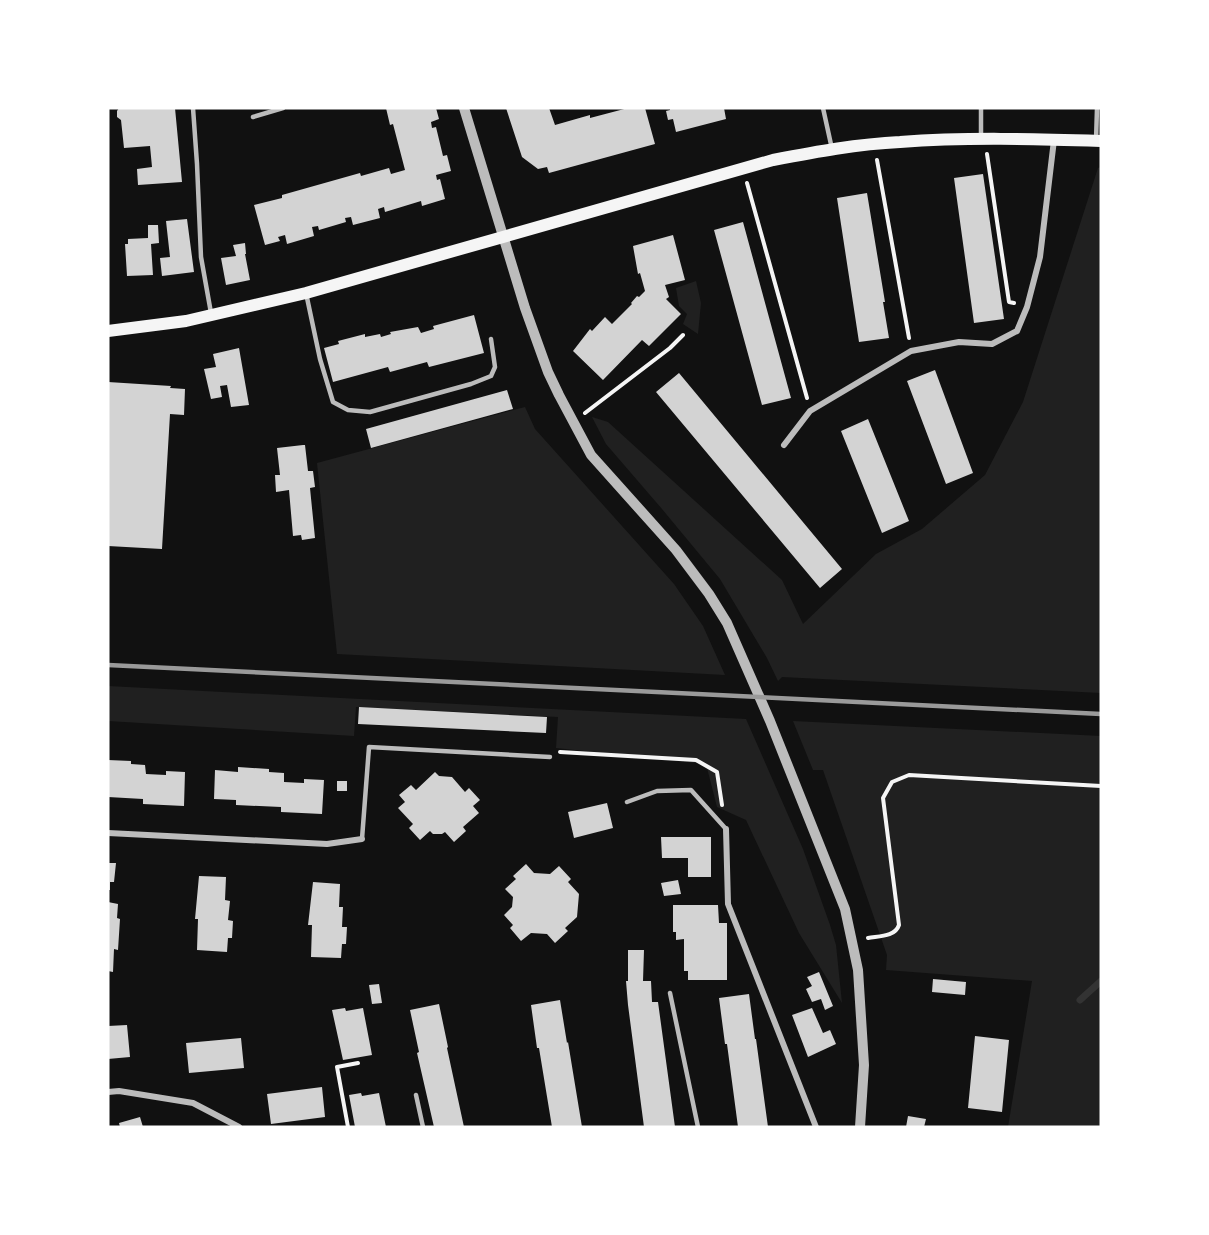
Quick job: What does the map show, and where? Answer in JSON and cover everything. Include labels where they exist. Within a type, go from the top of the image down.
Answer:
[{"type":"main road","points":[[108,331],[186,321],[306,293],[773,160],[831,149],[898,142],[981,138],[1098,141]]},
{"type":"street","points":[[464,108],[525,308],[540,351],[571,420],[591,455],[676,550],[709,594],[727,623],[750,672],[845,909],[858,970],[864,1065],[860,1127]]},
{"type":"street","points":[[784,445],[810,411],[911,351],[959,342],[992,344],[1017,331],[1027,307],[1041,257],[1054,139]]},
{"type":"street","points":[[726,829],[728,904],[816,1127]]},
{"type":"street","points":[[108,833],[327,844],[362,838]]},
{"type":"street","points":[[108,1092],[118,1090],[194,1103],[239,1127]]},
{"type":"lane","points":[[193,108],[201,257],[212,316]]},
{"type":"lane","points":[[254,117],[284,108]]},
{"type":"lane","points":[[823,108],[831,149]]},
{"type":"lane","points":[[981,108],[981,138]]},
{"type":"lane","points":[[1097,108],[1098,141]]},
{"type":"lane","points":[[306,293],[333,402],[348,410],[370,412],[471,384],[491,376],[495,367],[491,339]]},
{"type":"lane","points":[[362,838],[369,747],[550,757]]},
{"type":"lane","points":[[627,802],[657,791],[692,790],[726,829]]},
{"type":"lane","points":[[670,993],[698,1127]]},
{"type":"lane","points":[[416,1095],[423,1127]]},
{"type":"path","points":[[989,167],[1009,302],[1027,307]]},
{"type":"path","points":[[879,169],[911,351]]},
{"type":"path","points":[[753,203],[810,411]]},
{"type":"path","points":[[571,420],[591,410],[670,348],[683,335]]},
{"type":"path","points":[[550,757],[555,751],[696,759],[717,772],[726,829]]},
{"type":"path","points":[[852,941],[892,934],[898,929],[883,798],[892,782],[909,775],[1101,786]]},
{"type":"path","points":[[348,1127],[337,1067],[358,1063]]},
{"type":"shaded area","points":[[1101,167],[1101,693],[782,677],[778,681],[767,658],[720,579],[606,444],[592,417],[608,422],[782,580],[803,624],[876,554],[922,529],[985,475],[1023,402],[1098,168]]},
{"type":"shaded area","points":[[696,281],[701,303],[698,334],[683,324],[687,314],[679,306],[676,288]]},
{"type":"shaded area","points":[[525,407],[535,429],[674,584],[703,626],[725,675],[337,654],[317,463]]},
{"type":"shaded area","points":[[108,686],[746,719],[803,849],[830,925],[836,945],[842,1003],[799,933],[746,820],[717,807],[706,764],[556,748],[558,717],[356,707],[354,736],[108,721]]},
{"type":"shaded area","points":[[793,721],[1101,736],[1101,1127],[1008,1127],[1032,981],[886,970],[887,955],[823,770],[813,770]]},
{"type":"building","points":[[119,108],[175,108],[182,182],[138,185],[137,169],[152,167],[150,146],[124,148],[121,120],[117,117]]},
{"type":"building","points":[[386,108],[436,108],[439,119],[431,122],[432,128],[436,127],[443,156],[447,155],[451,171],[436,175],[437,180],[440,179],[445,199],[422,206],[421,201],[385,212],[384,207],[378,209],[380,218],[353,225],[351,217],[345,218],[346,222],[319,230],[318,226],[312,227],[314,236],[287,244],[285,235],[278,237],[280,241],[265,245],[254,205],[360,173],[361,176],[389,168],[391,174],[405,170],[393,124],[390,125]]},
{"type":"building","points":[[506,108],[549,108],[555,125],[590,115],[590,118],[628,108],[645,108],[655,144],[549,173],[547,167],[538,169],[522,157]]},
{"type":"building","points":[[670,108],[724,108],[726,119],[676,132],[673,119],[668,120],[666,111]]},
{"type":"building","points":[[983,174],[1004,319],[974,323],[954,178]]},
{"type":"building","points":[[867,193],[889,338],[859,342],[837,198]]},
{"type":"building","points":[[187,219],[194,272],[162,276],[160,258],[170,257],[166,221]]},
{"type":"building","points":[[743,222],[791,398],[762,405],[714,230]]},
{"type":"building","points":[[148,225],[158,225],[159,243],[151,244],[153,275],[127,276],[125,244],[128,244],[128,239],[148,238]]},
{"type":"building","points":[[673,235],[685,280],[665,285],[669,297],[666,299],[681,314],[649,346],[642,340],[603,380],[573,351],[590,329],[592,331],[605,317],[612,324],[637,296],[639,297],[645,291],[640,273],[638,274],[633,246]]},
{"type":"building","points":[[245,243],[250,280],[226,285],[221,258],[236,256],[233,245]]},
{"type":"building","points":[[474,315],[484,353],[429,367],[427,362],[390,372],[388,367],[333,382],[324,348],[339,344],[338,341],[365,334],[365,337],[380,334],[381,337],[391,334],[390,332],[418,327],[421,333],[434,329],[433,326]]},
{"type":"building","points":[[239,348],[249,405],[231,407],[227,385],[220,386],[222,397],[211,399],[204,369],[216,367],[213,354]]},
{"type":"building","points":[[935,370],[973,473],[946,484],[907,381]]},
{"type":"building","points":[[679,373],[842,569],[820,588],[656,392]]},
{"type":"building","points":[[108,382],[185,389],[184,415],[170,414],[162,549],[108,546]]},
{"type":"building","points":[[507,390],[513,409],[371,448],[366,429]]},
{"type":"building","points":[[868,419],[909,521],[882,533],[841,431]]},
{"type":"building","points":[[305,445],[308,471],[313,471],[315,487],[310,488],[315,538],[302,540],[301,535],[293,536],[289,490],[276,492],[275,475],[280,475],[277,448]]},
{"type":"building","points":[[359,707],[547,717],[546,733],[358,724]]},
{"type":"building","points":[[108,760],[131,761],[131,764],[145,765],[146,774],[166,775],[166,771],[185,772],[184,806],[143,804],[143,799],[108,797]]},
{"type":"building","points":[[238,767],[269,769],[269,772],[284,773],[284,782],[304,783],[304,779],[324,780],[322,814],[281,812],[281,807],[236,805],[236,800],[214,799],[215,770],[238,772]]},
{"type":"building","points":[[435,772],[439,776],[452,777],[465,792],[469,788],[480,800],[473,806],[479,813],[463,827],[466,831],[454,842],[445,832],[433,834],[430,831],[420,840],[409,828],[413,824],[398,808],[405,802],[399,795],[411,785],[416,790]]},
{"type":"building","points":[[337,781],[347,781],[347,791],[337,791]]},
{"type":"building","points":[[607,803],[613,828],[574,838],[568,812]]},
{"type":"building","points":[[661,837],[711,837],[711,877],[688,877],[688,858],[662,858]]},
{"type":"building","points":[[108,863],[116,863],[114,882],[110,882],[110,890],[108,890]]},
{"type":"building","points":[[526,864],[534,873],[550,874],[559,866],[571,879],[568,882],[579,894],[577,917],[565,928],[568,931],[555,943],[547,934],[531,933],[521,941],[510,928],[513,925],[504,915],[512,907],[513,897],[505,889],[516,879],[513,876]]},
{"type":"building","points":[[199,876],[226,877],[225,900],[230,901],[228,920],[233,921],[232,938],[228,938],[227,952],[197,950],[198,919],[195,919]]},
{"type":"building","points":[[678,880],[681,894],[664,896],[661,883]]},
{"type":"building","points":[[313,882],[340,884],[339,907],[343,907],[342,927],[347,927],[346,944],[342,944],[341,958],[311,957],[312,925],[308,925]]},
{"type":"building","points":[[108,902],[118,904],[117,918],[120,919],[118,950],[114,949],[113,972],[108,971]]},
{"type":"building","points":[[673,905],[718,905],[719,923],[727,923],[727,980],[688,980],[688,971],[684,971],[684,939],[676,940],[676,932],[673,932]]},
{"type":"building","points":[[628,950],[644,950],[643,981],[651,981],[652,1002],[658,1002],[675,1127],[644,1127],[628,1005],[626,981],[628,981]]},
{"type":"building","points":[[819,972],[833,1006],[825,1010],[821,999],[812,1002],[806,989],[812,986],[807,977]]},
{"type":"building","points":[[933,979],[966,982],[965,995],[932,992]]},
{"type":"building","points":[[379,984],[382,1003],[372,1004],[369,985]]},
{"type":"building","points":[[749,994],[768,1127],[738,1127],[727,1044],[725,1044],[719,998]]},
{"type":"building","points":[[560,1000],[582,1127],[552,1127],[539,1048],[537,1048],[531,1005]]},
{"type":"building","points":[[439,1004],[464,1127],[434,1127],[417,1053],[419,1052],[410,1010]]},
{"type":"building","points":[[345,1008],[346,1011],[363,1008],[372,1055],[343,1060],[332,1010]]},
{"type":"building","points":[[812,1008],[823,1033],[830,1030],[836,1044],[808,1057],[792,1015]]},
{"type":"building","points":[[127,1025],[130,1057],[108,1059],[108,1026]]},
{"type":"building","points":[[975,1036],[1009,1040],[1002,1112],[968,1108]]},
{"type":"building","points":[[241,1038],[244,1068],[189,1073],[186,1043]]},
{"type":"building","points":[[322,1087],[325,1117],[271,1124],[267,1094]]},
{"type":"building","points":[[361,1093],[362,1096],[379,1093],[386,1127],[355,1127],[349,1095]]},
{"type":"building","points":[[908,1116],[926,1119],[924,1127],[906,1127]]},
{"type":"building","points":[[140,1117],[143,1127],[120,1127],[119,1123]]},
{"type":"waterway","points":[[1080,1000],[1101,981]]},
{"type":"railway","points":[[108,665],[1101,714]]}]
